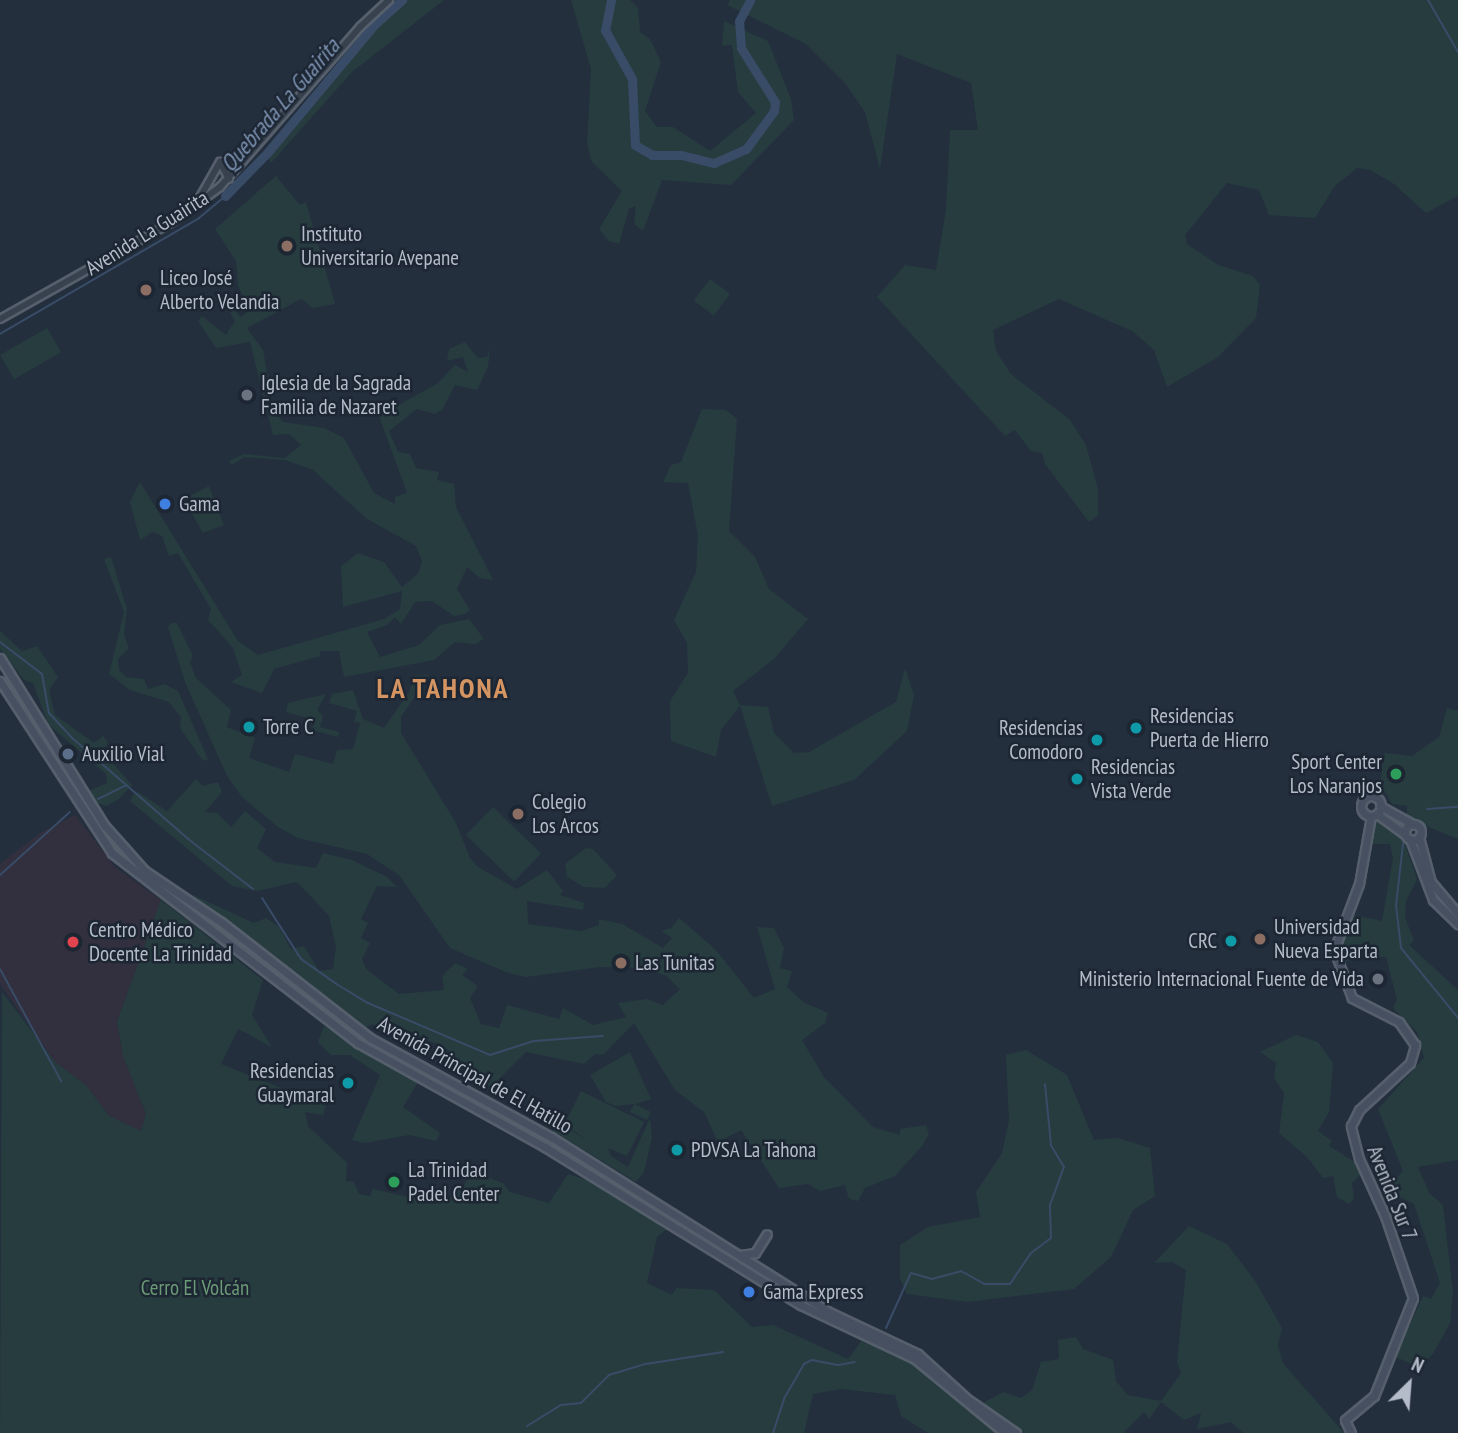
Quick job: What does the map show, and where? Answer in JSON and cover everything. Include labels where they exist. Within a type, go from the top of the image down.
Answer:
[{"type":"main road","name":"Avenida Principal de El Hatillo","points":[[0,658],[104,825],[145,870],[221,922],[370,1038],[551,1137],[831,1313],[918,1354],[966,1398],[1016,1433]]},
{"type":"main road","name":"Avenida Principal de El Hatillo","points":[[0,681],[111,853],[150,887],[220,935],[358,1043],[545,1147],[808,1309],[915,1359],[1005,1433]]},
{"type":"main road","points":[[1419,837],[1408,837],[1362,810],[1364,799],[1376,798],[1380,806],[1420,828],[1419,837],[1431,882],[1458,914]]},
{"type":"main road","points":[[1374,815],[1380,806]]},
{"type":"main road","name":"Avenida Sur 7","points":[[1351,1433],[1345,1420],[1374,1396],[1413,1298],[1385,1216],[1359,1159],[1351,1126],[1359,1110],[1410,1063],[1415,1045],[1399,1021],[1352,998],[1334,950],[1359,884],[1374,815]]},
{"type":"main road","points":[[1413,824],[1408,837],[1433,900],[1458,924]]},
{"type":"main road","points":[[739,1254],[755,1253],[767,1234]]},
{"type":"street","name":"Avenida La Guairita","points":[[0,319],[195,206],[229,179],[360,27],[389,0]]},
{"type":"street","points":[[195,206],[220,162],[229,179]]},
{"type":"street","points":[[1054,752],[1076,754]]},
{"type":"shaded area","name":"Centro Médico Docente La Trinidad","points":[[75,815],[115,867],[161,900],[117,1022],[123,1056],[146,1114],[141,1132],[108,1115],[87,1086],[56,1063],[0,984],[0,864],[40,833]]},
{"type":"green space","points":[[398,0],[444,0],[352,72],[271,163],[264,152],[353,44]]},
{"type":"green space","points":[[571,0],[630,0],[638,8],[640,32],[650,39],[661,62],[645,111],[657,127],[673,127],[710,151],[756,113],[738,92],[732,45],[722,46],[724,21],[768,41],[791,99],[794,120],[731,185],[662,180],[643,231],[634,224],[636,206],[629,209],[619,244],[609,241],[599,229],[622,191],[592,162],[587,144],[591,69]]},
{"type":"green space","points":[[730,0],[1458,0],[1458,196],[1426,213],[1394,184],[1370,170],[1357,168],[1334,187],[1315,218],[1269,215],[1259,190],[1227,183],[1185,235],[1187,244],[1218,265],[1253,276],[1260,285],[1256,318],[1218,357],[1167,387],[1154,350],[1132,331],[1059,299],[993,330],[996,351],[1011,374],[1070,420],[1086,445],[1098,489],[1098,515],[1089,522],[1045,464],[1042,453],[1031,451],[1015,430],[1005,436],[877,297],[905,265],[936,270],[946,209],[950,130],[978,130],[971,83],[897,54],[880,169],[865,112],[845,83],[806,44],[727,5]]},
{"type":"green space","points":[[276,176],[300,205],[306,202],[335,304],[313,308],[301,299],[247,328],[263,350],[274,411],[283,422],[324,428],[344,438],[374,493],[395,504],[395,497],[407,493],[379,416],[438,383],[455,365],[468,372],[463,357],[447,361],[449,349],[465,342],[478,358],[487,357],[490,348],[488,367],[477,390],[455,385],[442,410],[434,414],[417,409],[389,431],[398,452],[410,454],[416,468],[439,472],[437,480],[454,484],[456,507],[493,580],[480,578],[467,567],[457,589],[470,610],[465,614],[454,616],[432,601],[415,602],[401,624],[395,617],[387,625],[367,632],[380,657],[419,645],[440,625],[469,619],[484,639],[475,644],[455,642],[434,660],[344,677],[339,651],[320,651],[320,656],[274,669],[262,693],[231,682],[242,675],[233,648],[208,620],[211,609],[178,553],[169,556],[162,536],[153,532],[140,540],[130,502],[140,482],[238,641],[258,655],[384,619],[400,609],[402,591],[343,607],[341,566],[358,553],[384,562],[402,587],[418,574],[422,561],[416,546],[367,519],[313,470],[285,460],[244,457],[232,465],[229,461],[244,454],[285,458],[301,445],[289,434],[273,435],[250,342],[216,348],[198,321],[202,316],[226,335],[235,321],[230,312],[233,309],[241,317],[250,310],[238,286],[236,261],[215,229]]},
{"type":"green space","points":[[710,279],[730,294],[714,316],[694,301]]},
{"type":"green space","points":[[47,328],[61,352],[14,379],[0,355]]},
{"type":"green space","points":[[702,409],[726,410],[737,419],[729,531],[755,557],[769,589],[808,619],[774,659],[733,691],[740,705],[768,707],[774,733],[794,753],[809,752],[896,702],[905,668],[914,695],[907,731],[854,780],[772,806],[740,706],[721,730],[716,757],[671,741],[670,701],[688,673],[687,643],[674,620],[696,572],[698,535],[688,483],[663,482],[671,465],[681,462]]},
{"type":"green space","points":[[209,486],[224,525],[203,533],[186,503],[189,496]]},
{"type":"green space","points":[[111,557],[127,609],[124,635],[129,648],[118,659],[119,670],[126,677],[144,679],[148,689],[164,684],[178,691],[208,759],[203,761],[180,728],[181,717],[169,702],[130,690],[109,674],[124,612],[104,559]]},
{"type":"green space","points":[[171,623],[177,623],[193,656],[190,662],[196,678],[231,710],[227,727],[255,738],[249,758],[289,772],[295,754],[333,764],[337,750],[353,749],[360,723],[354,722],[357,711],[329,703],[332,694],[353,690],[363,719],[384,728],[409,692],[414,676],[429,675],[401,717],[401,733],[456,823],[470,858],[478,867],[517,889],[547,870],[563,891],[560,895],[584,903],[583,910],[527,901],[528,924],[581,931],[599,925],[599,919],[622,924],[663,948],[672,938],[661,931],[671,928],[679,918],[716,950],[754,998],[775,989],[757,927],[774,928],[784,948],[780,968],[792,971],[787,987],[803,1002],[828,1013],[825,1023],[802,1040],[824,1077],[873,1127],[900,1135],[900,1129],[926,1125],[929,1134],[922,1146],[895,1176],[865,1188],[858,1201],[849,1199],[845,1185],[820,1191],[808,1184],[779,1188],[741,1130],[718,1142],[704,1112],[675,1090],[634,1023],[603,1055],[595,1054],[584,1064],[526,1052],[487,1091],[448,1050],[410,1031],[384,1034],[373,1024],[365,1027],[191,894],[254,923],[266,918],[279,927],[291,949],[304,946],[319,971],[333,969],[336,947],[329,916],[306,891],[296,882],[258,891],[232,886],[130,801],[133,795],[138,792],[167,811],[196,779],[203,786],[218,782],[222,792],[205,812],[217,813],[231,827],[245,811],[266,829],[257,848],[275,862],[316,868],[323,853],[352,860],[387,877],[397,887],[377,886],[361,919],[368,923],[361,938],[370,943],[362,959],[366,969],[399,994],[444,990],[442,976],[455,963],[468,969],[462,975],[478,986],[470,998],[481,1024],[499,1028],[507,1005],[559,1019],[563,1008],[593,1025],[626,1017],[618,1003],[647,999],[663,1005],[680,989],[666,976],[646,968],[600,967],[526,977],[508,973],[450,948],[399,875],[367,854],[298,838],[278,827],[242,797],[227,776],[185,682],[168,627]]},
{"type":"green space","points":[[0,631],[22,651],[37,646],[58,677],[49,690],[55,715],[94,743],[103,736],[108,742],[103,752],[132,785],[119,799],[106,806],[95,802],[88,791],[107,783],[106,774],[48,724],[33,683],[24,680],[0,649]]},
{"type":"green space","points":[[326,694],[317,710],[323,716],[320,727],[339,732],[338,737],[312,730],[314,720],[286,712],[288,703]]},
{"type":"green space","points":[[1447,708],[1458,711],[1458,839],[1407,818],[1407,806],[1392,804],[1380,783],[1384,753],[1412,756],[1439,737]]},
{"type":"green space","points":[[493,807],[541,854],[514,882],[466,835]]},
{"type":"green space","points":[[1377,820],[1403,838],[1417,879],[1406,901],[1405,917],[1414,941],[1409,945],[1458,990],[1458,1160],[1418,1167],[1430,1194],[1443,1205],[1453,1292],[1450,1323],[1433,1354],[1423,1363],[1412,1364],[1395,1357],[1423,1296],[1431,1299],[1440,1283],[1414,1204],[1386,1190],[1403,1171],[1378,1109],[1424,1058],[1417,1032],[1393,1008],[1397,1000],[1386,957],[1360,956],[1343,963],[1337,946],[1349,914],[1382,921],[1393,858],[1390,844],[1370,844]]},
{"type":"green space","points":[[586,848],[593,849],[617,875],[605,888],[584,887],[567,877],[565,864]]},
{"type":"green space","name":"Cerro El Volcán","points":[[161,900],[263,980],[252,1015],[272,1047],[238,1029],[221,1064],[326,1106],[323,1115],[305,1112],[308,1126],[347,1163],[346,1181],[354,1182],[359,1194],[370,1196],[373,1189],[425,1201],[448,1199],[463,1187],[472,1171],[503,1183],[510,1192],[549,1203],[568,1174],[587,1180],[667,1229],[657,1237],[647,1283],[672,1295],[676,1288],[714,1290],[752,1327],[773,1325],[848,1359],[861,1341],[913,1363],[999,1433],[928,1433],[901,1416],[895,1395],[841,1389],[813,1394],[804,1433],[0,1433],[2,992],[56,1063],[87,1086],[108,1115],[141,1131],[146,1114],[123,1056],[117,1022]]},
{"type":"green space","points":[[324,1026],[418,1082],[403,1107],[440,1133],[436,1141],[409,1135],[365,1143],[352,1140],[380,1075],[350,1055],[331,1055],[318,1042]]},
{"type":"green space","points":[[1296,1035],[1318,1042],[1333,1063],[1329,1112],[1318,1131],[1332,1141],[1329,1146],[1352,1160],[1361,1174],[1352,1183],[1354,1199],[1349,1204],[1337,1197],[1333,1176],[1323,1178],[1308,1158],[1279,1133],[1284,1093],[1274,1078],[1276,1063],[1260,1052]]},
{"type":"green space","points":[[1026,1050],[1067,1075],[1094,1140],[1118,1138],[1150,1148],[1155,1196],[1133,1210],[1111,1257],[1074,1289],[968,1302],[907,1294],[900,1278],[900,1245],[928,1227],[980,1217],[976,1192],[1002,1153],[1009,1121],[1006,1055]]},
{"type":"green space","points":[[630,1052],[651,1099],[635,1104],[651,1112],[647,1120],[630,1112],[634,1104],[616,1106],[606,1102],[590,1075]]},
{"type":"green space","points":[[581,1091],[644,1122],[627,1156],[608,1148],[611,1156],[628,1167],[650,1118],[652,1137],[644,1172],[636,1182],[553,1131],[557,1123],[590,1141],[564,1125]]},
{"type":"green space","points":[[1189,1226],[1227,1244],[1255,1281],[1282,1328],[1278,1345],[1283,1363],[1344,1433],[1243,1433],[1231,1422],[1197,1429],[1201,1413],[1184,1420],[1161,1402],[1149,1419],[1144,1412],[1123,1433],[1022,1433],[983,1403],[1003,1392],[1021,1398],[1032,1390],[1041,1362],[1059,1359],[1058,1340],[1076,1337],[1083,1349],[1113,1360],[1116,1381],[1128,1395],[1161,1401],[1181,1373],[1177,1362],[1186,1270],[1172,1262],[1154,1263]]},
{"type":"waterway","name":"Quebrada La Guairita","points":[[225,196],[267,153],[374,25],[402,0]]},
{"type":"waterway","name":"Quebrada La Guairita","points":[[611,0],[605,30],[632,79],[635,145],[652,155],[681,155],[714,163],[746,149],[774,111],[775,102],[741,48],[739,21],[750,0]]},
{"type":"waterway","points":[[1428,0],[1458,52]]},
{"type":"waterway","name":"Quebrada La Guairita","points":[[0,334],[199,218],[225,196]]},
{"type":"waterway","points":[[0,642],[42,674],[49,713],[71,737],[192,842],[253,889]]},
{"type":"waterway","points":[[98,799],[125,786]]},
{"type":"waterway","points":[[1427,809],[1458,807]]},
{"type":"waterway","points":[[0,875],[70,812]]},
{"type":"waterway","points":[[1403,844],[1396,905],[1401,948],[1458,1018]]},
{"type":"waterway","points":[[262,898],[301,959],[338,985],[368,1003],[490,1055],[534,1041],[603,1036]]},
{"type":"waterway","points":[[0,969],[61,1081]]},
{"type":"waterway","points":[[886,1328],[911,1273],[932,1279],[961,1271],[984,1284],[1010,1284],[1031,1253],[1051,1238],[1050,1205],[1064,1167],[1051,1145],[1045,1084]]},
{"type":"waterway","points":[[527,1426],[561,1405],[581,1403],[609,1375],[646,1364],[723,1352]]},
{"type":"waterway","points":[[773,1433],[785,1397],[804,1364],[812,1360],[838,1365],[855,1362]]},
{"type":"place","name":"Instituto Universitario Avepane","points":[[287,246]]},
{"type":"place","name":"Liceo José Alberto Velandia","points":[[146,290]]},
{"type":"place","name":"Iglesia de la Sagrada Familia de Nazaret","points":[[247,395]]},
{"type":"place","name":"Gama","points":[[165,504]]},
{"type":"place","name":"Torre C","points":[[249,727]]},
{"type":"place","name":"Residencias Puerta de Hierro","points":[[1136,728]]},
{"type":"place","name":"Residencias Comodoro","points":[[1097,740]]},
{"type":"place","name":"Auxilio Vial","points":[[68,754]]},
{"type":"place","name":"Sport Center Los Naranjos","points":[[1396,774]]},
{"type":"place","name":"Residencias Vista Verde","points":[[1077,779]]},
{"type":"place","name":"Colegio Los Arcos","points":[[518,814]]},
{"type":"place","name":"Universidad Nueva Esparta","points":[[1260,939]]},
{"type":"place","name":"CRC","points":[[1231,941]]},
{"type":"place","name":"Centro Médico Docente La Trinidad","points":[[73,942]]},
{"type":"place","name":"Las Tunitas","points":[[621,963]]},
{"type":"place","name":"Ministerio Internacional Fuente de Vida","points":[[1378,979]]},
{"type":"place","name":"Residencias Guaymaral","points":[[348,1083]]},
{"type":"place","name":"PDVSA La Tahona","points":[[677,1150]]},
{"type":"place","name":"La Trinidad Padel Center","points":[[394,1182]]},
{"type":"place","name":"Gama Express","points":[[749,1292]]},
{"type":"district","name":"LA TAHONA","points":[[443,688]]}]
